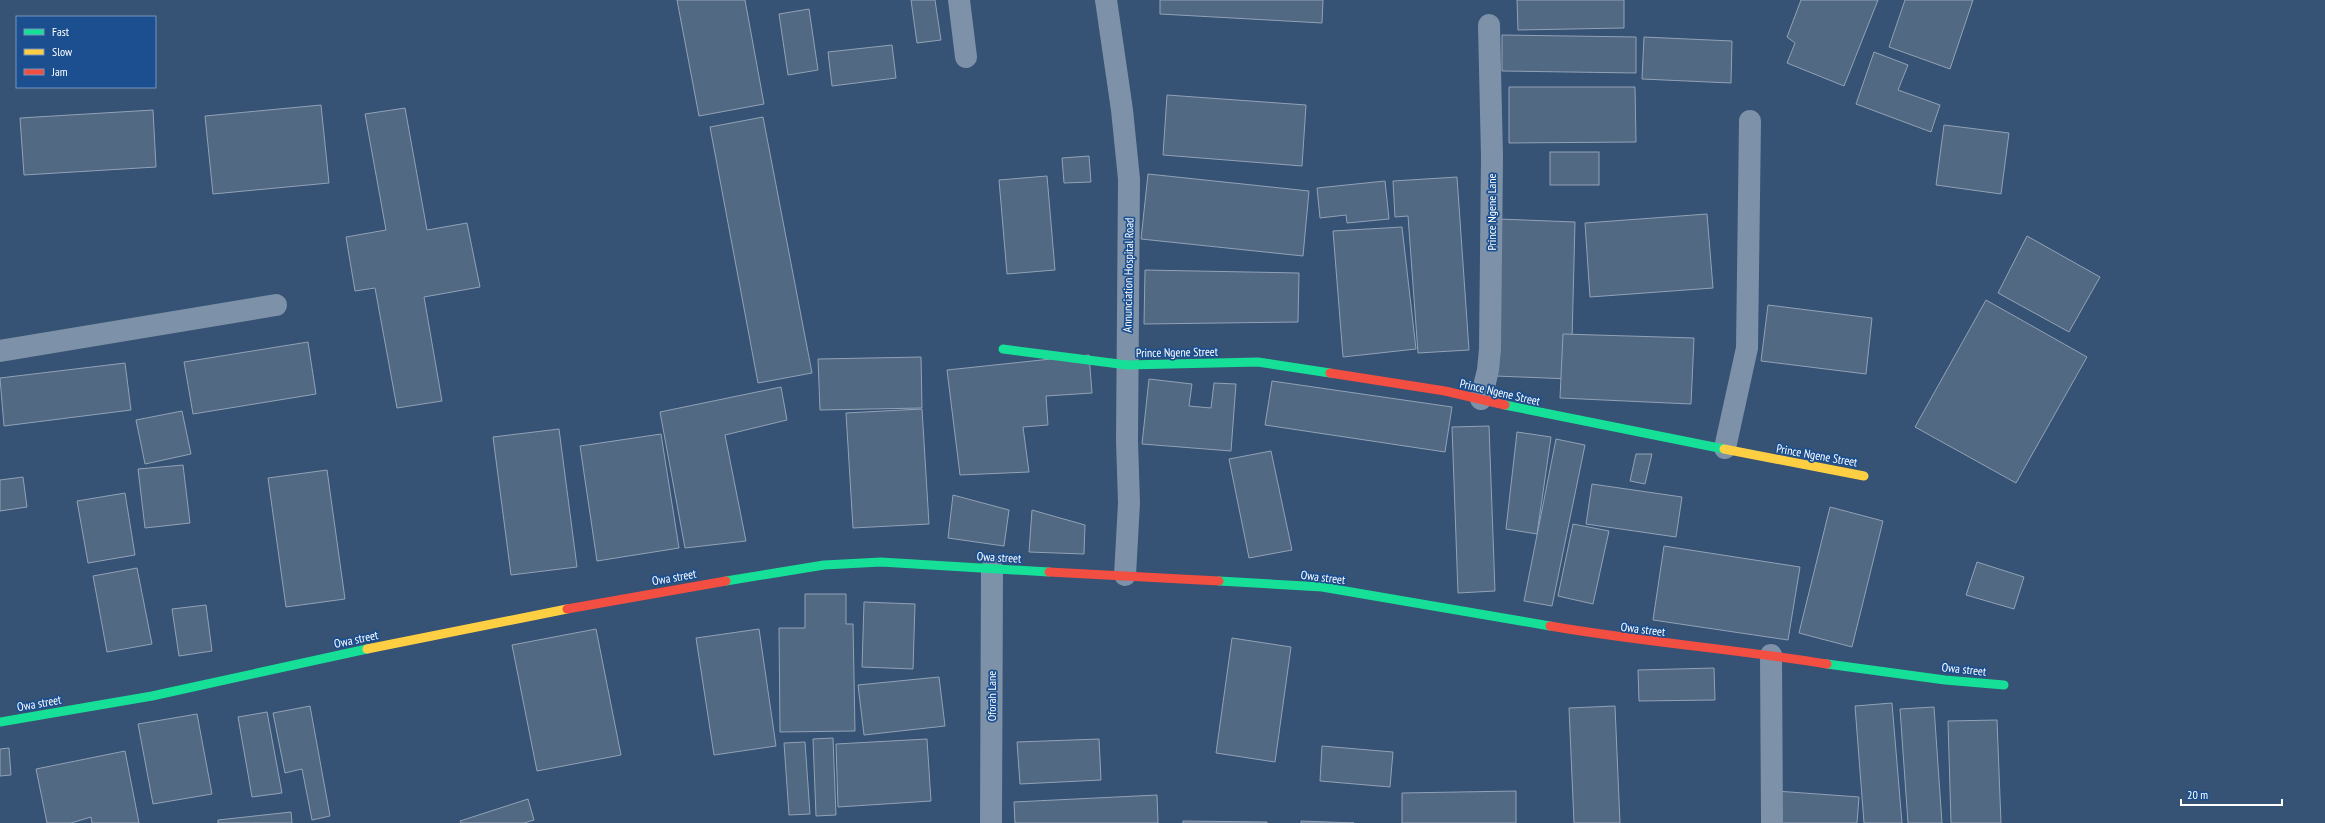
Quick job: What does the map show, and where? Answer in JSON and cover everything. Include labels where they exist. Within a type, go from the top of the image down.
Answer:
[{"type":"street","points":[[959,0],[966,57]]},
{"type":"street","name":"Annunciation Hospital Road","points":[[1106,0],[1122,110],[1129,179],[1127,365],[1129,503],[1125,575]]},
{"type":"street","name":"Prince Ngene Lane","points":[[1481,399],[1488,370],[1490,349],[1492,157],[1490,25]]},
{"type":"street","points":[[1725,448],[1747,348],[1750,121]]},
{"type":"street","points":[[0,351],[276,305]]},
{"type":"street","name":"Prince Ngene Street","points":[[1003,348],[1127,365],[1258,362],[1445,391],[1545,414],[1725,448],[1775,460],[1864,476]]},
{"type":"street","name":"Owa street","points":[[0,722],[152,696],[507,621],[765,573],[824,565],[880,562],[1322,587],[1620,638],[1771,655],[1859,670],[2004,685]]},
{"type":"street","name":"Oforah Lane","points":[[992,569],[992,823]]},
{"type":"street","points":[[1771,655],[1772,823]]},
{"type":"building","points":[[677,0],[745,0],[764,104],[699,116]]},
{"type":"building","points":[[911,0],[935,0],[941,40],[917,43]]},
{"type":"building","points":[[1160,0],[1323,0],[1322,23],[1160,14]]},
{"type":"building","points":[[1517,0],[1624,0],[1624,28],[1518,30]]},
{"type":"building","points":[[1801,0],[1878,0],[1844,86],[1787,63],[1795,43],[1787,37]]},
{"type":"building","points":[[1905,0],[1973,0],[1950,69],[1889,47]]},
{"type":"building","points":[[809,9],[818,70],[788,75],[779,14]]},
{"type":"building","points":[[1502,35],[1636,37],[1636,73],[1502,71]]},
{"type":"building","points":[[1644,37],[1732,41],[1731,83],[1642,79]]},
{"type":"building","points":[[892,45],[896,78],[832,86],[828,52]]},
{"type":"building","points":[[1874,52],[1908,65],[1898,90],[1940,105],[1931,132],[1856,104]]},
{"type":"building","points":[[1509,87],[1635,87],[1636,142],[1509,143]]},
{"type":"building","points":[[1167,95],[1306,105],[1302,166],[1163,155]]},
{"type":"building","points":[[321,105],[329,183],[213,194],[205,116]]},
{"type":"building","points":[[405,108],[427,230],[467,223],[480,287],[424,297],[442,401],[397,408],[375,288],[355,291],[346,237],[386,230],[365,114]]},
{"type":"building","points":[[153,110],[156,167],[24,175],[20,118]]},
{"type":"building","points":[[763,117],[812,373],[758,383],[710,127]]},
{"type":"building","points":[[1944,125],[2009,133],[2001,194],[1936,185]]},
{"type":"building","points":[[1550,152],[1599,152],[1599,185],[1550,185]]},
{"type":"building","points":[[1089,156],[1091,182],[1064,183],[1062,158]]},
{"type":"building","points":[[1148,174],[1309,191],[1303,256],[1141,239]]},
{"type":"building","points":[[1047,176],[1055,270],[1007,274],[999,180]]},
{"type":"building","points":[[1457,177],[1469,350],[1418,353],[1408,216],[1395,217],[1393,181]]},
{"type":"building","points":[[1385,181],[1389,219],[1347,223],[1346,215],[1320,218],[1317,188]]},
{"type":"building","points":[[1707,214],[1713,288],[1590,297],[1585,223]]},
{"type":"building","points":[[1499,219],[1575,222],[1571,379],[1495,376]]},
{"type":"building","points":[[1402,227],[1416,349],[1343,357],[1333,231]]},
{"type":"building","points":[[2027,236],[2100,277],[2069,332],[1998,293]]},
{"type":"building","points":[[1145,270],[1299,273],[1298,322],[1144,324]]},
{"type":"building","points":[[1986,300],[2087,357],[2016,483],[1915,427]]},
{"type":"building","points":[[1768,305],[1872,318],[1866,374],[1761,361]]},
{"type":"building","points":[[1563,334],[1694,338],[1691,404],[1560,398]]},
{"type":"building","points":[[308,342],[316,394],[193,414],[184,362]]},
{"type":"building","points":[[1089,355],[1092,393],[1046,396],[1048,425],[1023,427],[1029,472],[960,475],[947,370]]},
{"type":"building","points":[[921,357],[922,408],[820,410],[818,359]]},
{"type":"building","points":[[125,363],[131,410],[4,426],[0,378]]},
{"type":"building","points":[[1149,379],[1192,384],[1189,406],[1211,408],[1214,383],[1236,384],[1231,451],[1142,444]]},
{"type":"building","points":[[1272,381],[1452,407],[1445,452],[1265,425]]},
{"type":"building","points":[[781,387],[787,420],[725,435],[746,541],[685,548],[660,412]]},
{"type":"building","points":[[922,409],[929,524],[853,528],[846,413]]},
{"type":"building","points":[[182,411],[191,454],[145,464],[136,420]]},
{"type":"building","points":[[1489,426],[1495,591],[1458,593],[1452,427]]},
{"type":"building","points":[[559,429],[577,567],[511,575],[493,437]]},
{"type":"building","points":[[1517,432],[1551,437],[1537,534],[1506,529]]},
{"type":"building","points":[[661,434],[679,548],[597,561],[580,446]]},
{"type":"building","points":[[1556,439],[1585,445],[1552,606],[1524,601]]},
{"type":"building","points":[[1271,451],[1292,550],[1249,558],[1229,459]]},
{"type":"building","points":[[1636,454],[1652,454],[1645,484],[1630,481]]},
{"type":"building","points":[[183,465],[190,523],[145,528],[138,469]]},
{"type":"building","points":[[327,470],[345,599],[286,607],[268,478]]},
{"type":"building","points":[[23,477],[27,507],[0,511],[0,480]]},
{"type":"building","points":[[1592,484],[1682,497],[1676,537],[1586,524]]},
{"type":"building","points":[[125,493],[135,555],[88,563],[77,501]]},
{"type":"building","points":[[953,495],[1009,510],[1004,546],[948,538]]},
{"type":"building","points":[[1830,507],[1883,521],[1852,647],[1799,633]]},
{"type":"building","points":[[1032,510],[1085,525],[1084,554],[1029,552]]},
{"type":"building","points":[[1573,524],[1609,531],[1593,604],[1558,596]]},
{"type":"building","points":[[1664,546],[1800,567],[1788,640],[1653,620]]},
{"type":"building","points":[[1977,562],[2024,577],[2014,609],[1966,595]]},
{"type":"building","points":[[137,568],[152,644],[107,652],[93,576]]},
{"type":"building","points":[[805,594],[846,594],[846,624],[853,624],[855,731],[780,732],[779,628],[805,628]]},
{"type":"building","points":[[864,602],[915,604],[913,669],[862,667]]},
{"type":"building","points":[[206,605],[212,651],[179,656],[172,609]]},
{"type":"building","points":[[596,629],[621,755],[537,771],[512,645]]},
{"type":"building","points":[[759,629],[776,746],[714,755],[696,638]]},
{"type":"building","points":[[1232,638],[1291,647],[1275,762],[1216,753]]},
{"type":"building","points":[[1714,668],[1715,700],[1639,701],[1638,670]]},
{"type":"building","points":[[939,677],[945,726],[864,735],[858,685]]},
{"type":"building","points":[[1892,703],[1902,823],[1864,823],[1855,706]]},
{"type":"building","points":[[310,706],[330,816],[312,820],[302,769],[285,773],[273,713]]},
{"type":"building","points":[[1615,706],[1620,823],[1574,823],[1569,708]]},
{"type":"building","points":[[1934,707],[1942,823],[1908,823],[1900,709]]},
{"type":"building","points":[[267,712],[282,793],[252,797],[238,717]]},
{"type":"building","points":[[197,714],[212,794],[153,804],[138,724]]},
{"type":"building","points":[[1997,720],[2001,823],[1951,823],[1948,721]]},
{"type":"building","points":[[833,738],[836,815],[816,816],[813,739]]},
{"type":"building","points":[[927,739],[931,801],[838,807],[836,744]]},
{"type":"building","points":[[1099,739],[1101,780],[1020,784],[1017,742]]},
{"type":"building","points":[[805,742],[810,814],[789,815],[784,743]]},
{"type":"building","points":[[1322,746],[1393,752],[1390,787],[1320,781]]},
{"type":"building","points":[[9,748],[11,775],[0,776],[0,749]]},
{"type":"building","points":[[125,751],[139,823],[92,823],[91,817],[71,823],[47,823],[36,769]]},
{"type":"building","points":[[1516,791],[1516,823],[1402,823],[1402,793]]},
{"type":"building","points":[[1776,791],[1859,797],[1857,823],[1774,823]]},
{"type":"building","points":[[1157,795],[1158,823],[1015,823],[1014,802]]},
{"type":"building","points":[[528,799],[534,820],[524,823],[461,823],[460,821]]},
{"type":"building","points":[[291,812],[292,823],[218,823],[218,820]]},
{"type":"building","points":[[1183,821],[1267,822],[1267,823],[1183,823]]},
{"type":"building","points":[[1301,821],[1354,823],[1301,823]]},
{"type":"traffic: fast","points":[[1003,349],[1127,365],[1258,362],[1330,373]]},
{"type":"traffic: fast","points":[[1505,405],[1724,449]]},
{"type":"traffic: fast","points":[[726,581],[824,565],[881,562],[1049,572]]},
{"type":"traffic: fast","points":[[1219,581],[1322,587],[1550,626]]},
{"type":"traffic: fast","points":[[0,722],[152,696],[367,649]]},
{"type":"traffic: fast","points":[[1827,664],[1945,680],[2004,685]]},
{"type":"traffic: slow","points":[[1724,449],[1864,476]]},
{"type":"traffic: slow","points":[[367,649],[567,609]]},
{"type":"traffic: jam","points":[[1330,373],[1445,391],[1505,405]]},
{"type":"traffic: jam","points":[[1049,572],[1219,581]]},
{"type":"traffic: jam","points":[[567,609],[726,581]]},
{"type":"traffic: jam","points":[[1550,626],[1619,637],[1827,664]]}]
